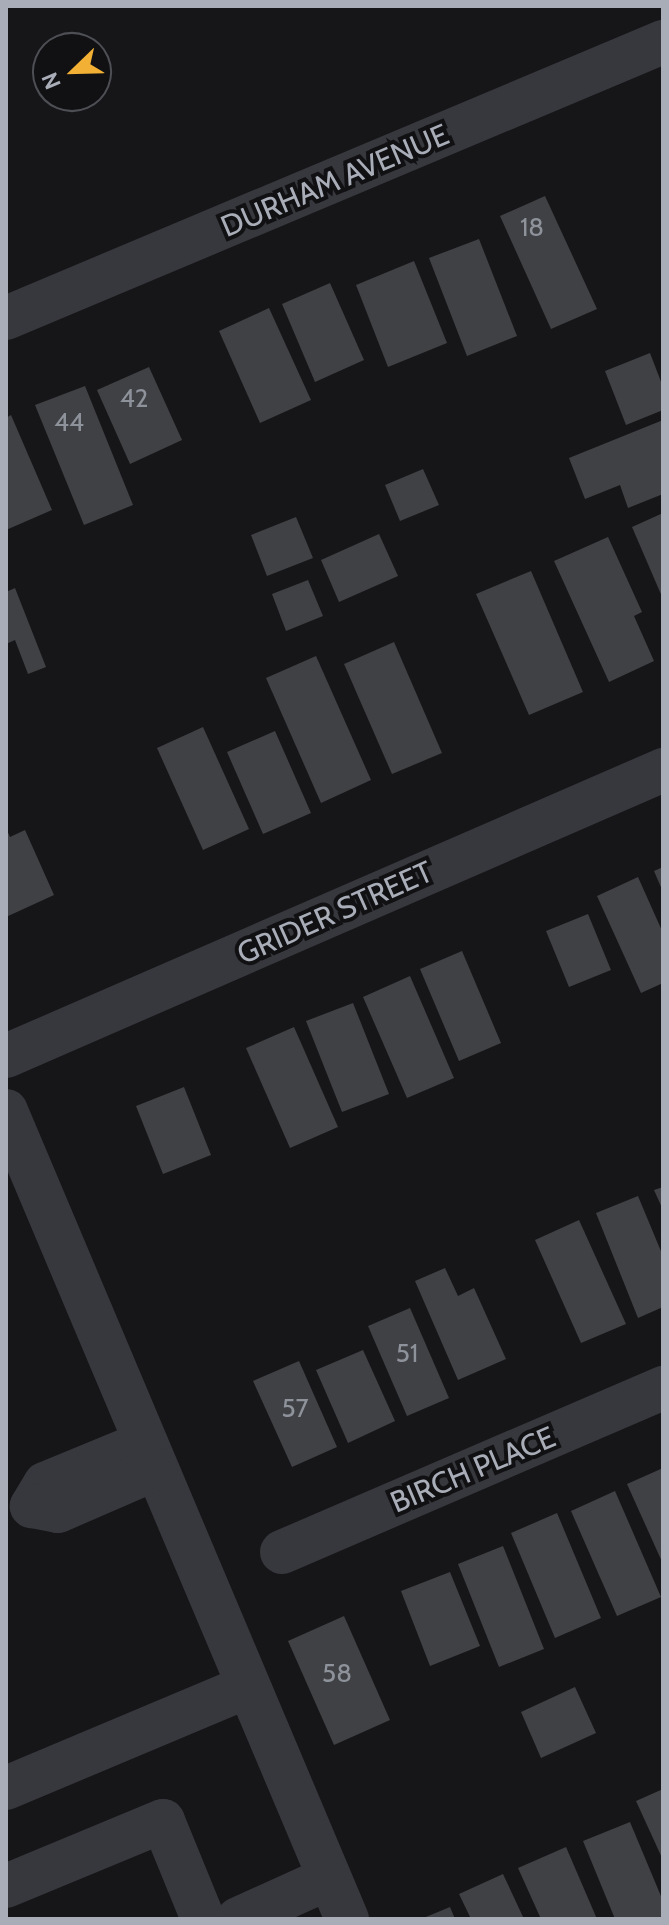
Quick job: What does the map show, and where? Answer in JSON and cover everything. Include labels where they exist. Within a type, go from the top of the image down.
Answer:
[{"type":"street","name":"DURHAM AVENUE","points":[[6,318],[663,42]]},
{"type":"street","name":"GRIDER STREET","points":[[6,1056],[663,770]]},
{"type":"street","points":[[6,1111],[246,1687],[347,1919]]},
{"type":"street","name":"BIRCH PLACE","points":[[282,1552],[663,1388]]},
{"type":"street","points":[[32,1506],[45,1484],[150,1456]]},
{"type":"street","points":[[6,1788],[246,1687]]},
{"type":"street","points":[[6,1886],[163,1821],[203,1919]]},
{"type":"street","points":[[238,1919],[329,1878]]},
{"type":"building","points":[[545,196],[597,309],[551,329],[500,216]]},
{"type":"building","points":[[479,239],[517,336],[467,356],[429,258]]},
{"type":"building","points":[[414,261],[447,343],[388,367],[356,285]]},
{"type":"building","points":[[330,283],[364,360],[315,382],[282,304]]},
{"type":"building","points":[[269,308],[311,400],[260,423],[219,331]]},
{"type":"building","points":[[650,353],[663,387],[663,410],[626,425],[605,371]]},
{"type":"building","points":[[149,367],[182,440],[130,464],[97,390]]},
{"type":"building","points":[[85,386],[133,505],[84,525],[35,405]]},
{"type":"building","points":[[11,415],[52,510],[6,530],[6,418]]},
{"type":"building","points":[[663,420],[663,494],[628,508],[620,485],[585,499],[569,458]]},
{"type":"building","points":[[423,469],[439,505],[400,521],[385,485]]},
{"type":"building","points":[[663,513],[663,599],[632,527]]},
{"type":"building","points":[[296,517],[313,558],[267,576],[251,535]]},
{"type":"building","points":[[379,534],[398,576],[339,602],[321,560]]},
{"type":"building","points":[[608,537],[642,612],[634,616],[654,661],[609,682],[554,561]]},
{"type":"building","points":[[531,571],[583,692],[529,715],[476,594]]},
{"type":"building","points":[[308,580],[323,616],[286,631],[272,594]]},
{"type":"building","points":[[15,588],[46,667],[28,674],[15,640],[6,644],[6,592]]},
{"type":"building","points":[[394,642],[442,753],[392,774],[344,664]]},
{"type":"building","points":[[316,656],[371,780],[321,803],[266,678]]},
{"type":"building","points":[[203,727],[249,829],[203,850],[157,748]]},
{"type":"building","points":[[275,731],[311,813],[263,834],[227,752]]},
{"type":"building","points":[[6,828],[10,837],[25,830],[54,895],[6,917]]},
{"type":"building","points":[[663,867],[663,892],[654,871]]},
{"type":"building","points":[[638,877],[663,933],[663,983],[641,993],[597,896]]},
{"type":"building","points":[[588,914],[611,970],[569,987],[546,931]]},
{"type":"building","points":[[462,951],[501,1043],[459,1061],[420,969]]},
{"type":"building","points":[[410,976],[454,1078],[407,1098],[363,997]]},
{"type":"building","points":[[353,1003],[389,1094],[342,1112],[306,1021]]},
{"type":"building","points":[[294,1027],[338,1127],[290,1148],[246,1048]]},
{"type":"building","points":[[184,1087],[211,1155],[163,1174],[136,1106]]},
{"type":"building","points":[[663,1187],[663,1210],[654,1190]]},
{"type":"building","points":[[638,1196],[663,1256],[663,1307],[638,1318],[596,1213]]},
{"type":"building","points":[[579,1220],[626,1324],[581,1343],[535,1240]]},
{"type":"building","points":[[445,1268],[458,1296],[474,1288],[506,1359],[458,1380],[415,1281]]},
{"type":"building","points":[[410,1308],[449,1398],[407,1416],[368,1326]]},
{"type":"building","points":[[363,1350],[395,1421],[348,1443],[316,1370]]},
{"type":"building","points":[[299,1361],[337,1447],[292,1467],[253,1381]]},
{"type":"building","points":[[663,1468],[663,1564],[627,1484]]},
{"type":"building","points":[[615,1491],[661,1597],[617,1616],[571,1511]]},
{"type":"building","points":[[557,1513],[601,1618],[555,1638],[511,1533]]},
{"type":"building","points":[[503,1546],[544,1649],[499,1667],[458,1564]]},
{"type":"building","points":[[450,1572],[480,1646],[430,1666],[401,1591]]},
{"type":"building","points":[[344,1616],[390,1720],[334,1745],[288,1641]]},
{"type":"building","points":[[575,1687],[596,1733],[541,1758],[521,1712]]},
{"type":"building","points":[[663,1789],[663,1860],[636,1801]]},
{"type":"building","points":[[630,1822],[663,1901],[663,1919],[615,1919],[583,1841]]},
{"type":"building","points":[[566,1847],[597,1919],[541,1919],[518,1868]]},
{"type":"building","points":[[503,1874],[524,1919],[471,1919],[459,1894]]},
{"type":"building","points":[[450,1907],[455,1919],[421,1919]]}]
